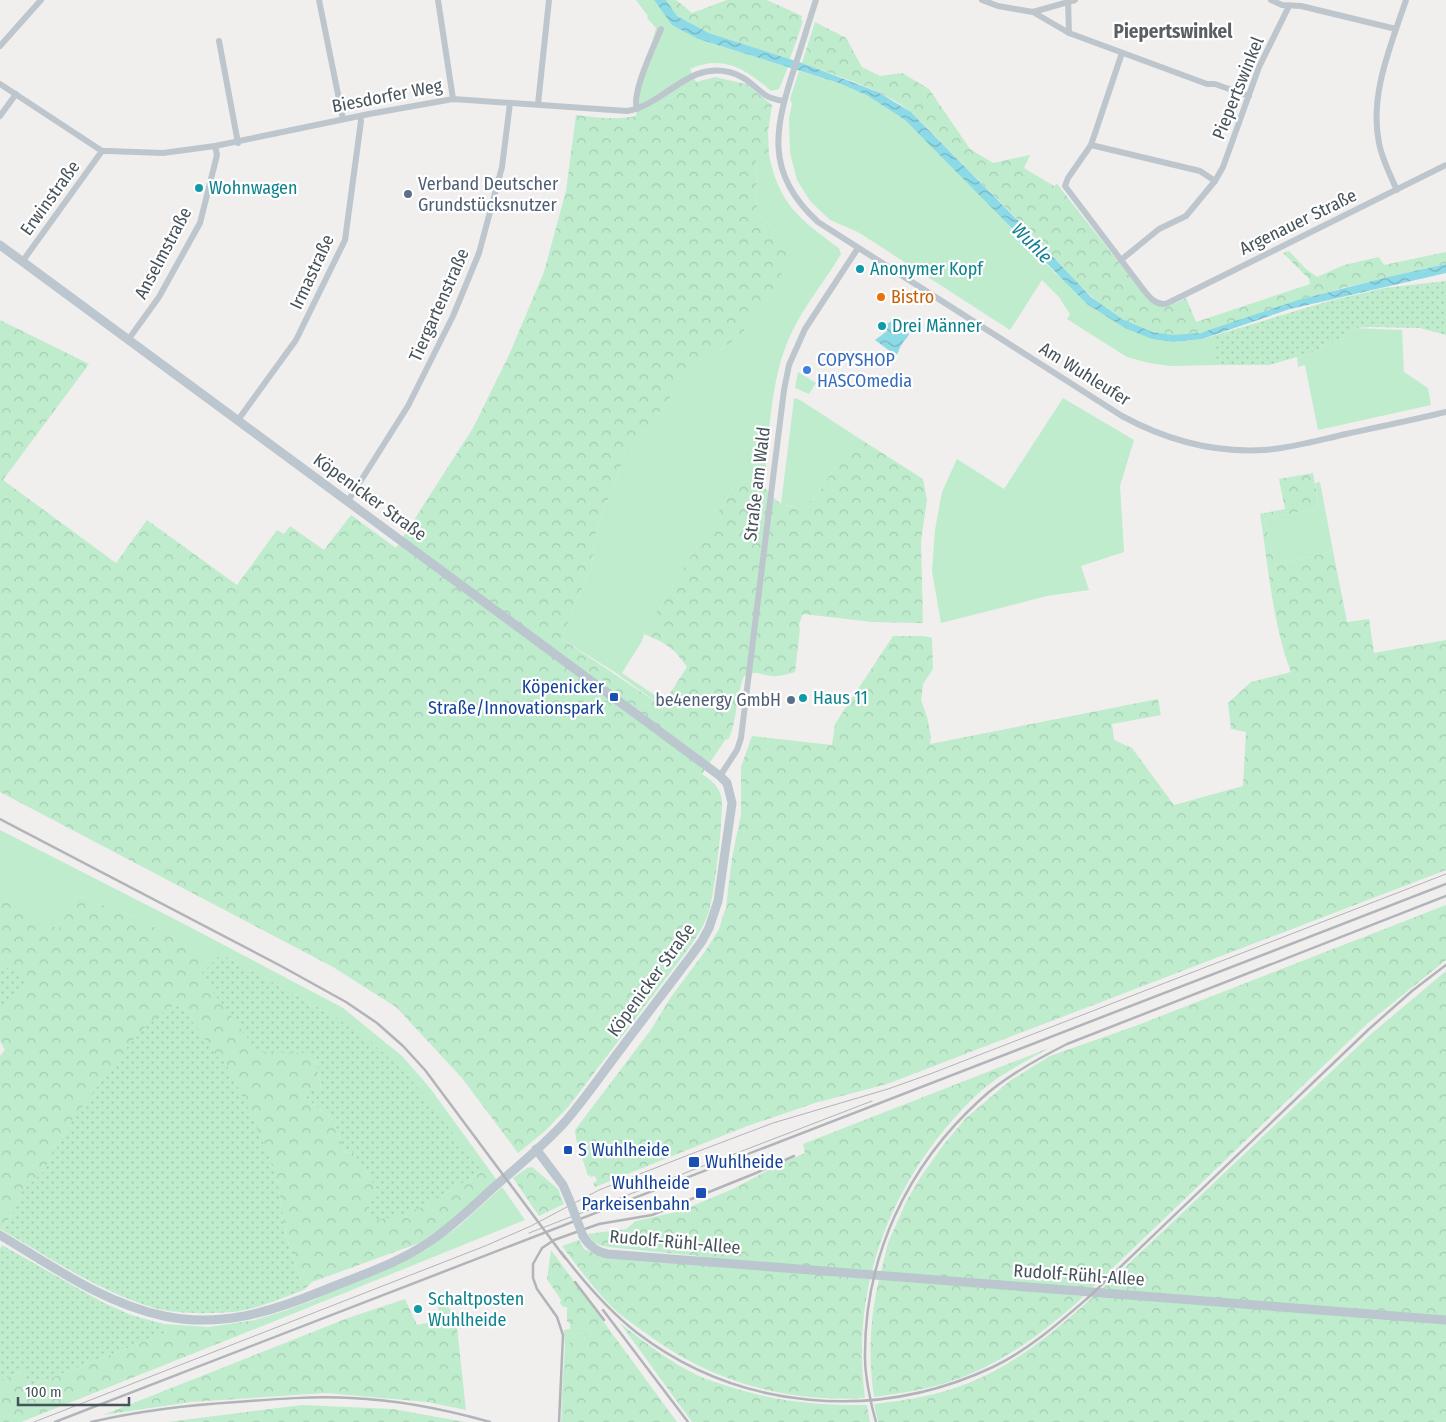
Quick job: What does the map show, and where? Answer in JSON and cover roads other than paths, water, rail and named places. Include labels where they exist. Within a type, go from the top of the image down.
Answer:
[{"type":"main road","name":"Köpenicker Straße","points":[[0,245],[727,783],[732,803],[718,902],[709,928],[694,951],[574,1110],[563,1124],[536,1149]]},
{"type":"main road","name":"Rudolf-Rühl-Allee","points":[[536,1149],[563,1185],[588,1245],[594,1250],[608,1254],[1446,1320]]},
{"type":"main road","points":[[0,1235],[96,1291],[136,1308],[164,1316],[188,1319],[230,1318],[253,1315],[377,1269],[429,1243],[453,1224],[536,1149]]},
{"type":"street","points":[[0,46],[40,0]]},
{"type":"street","points":[[319,0],[343,119]]},
{"type":"street","points":[[438,0],[453,99]]},
{"type":"street","points":[[538,104],[549,0]]},
{"type":"street","name":"Am Wuhleufer","points":[[816,0],[783,101],[779,123],[779,153],[785,177],[799,202],[818,222],[1122,416],[1161,435],[1197,446],[1265,450],[1309,443],[1446,412]]},
{"type":"street","points":[[982,0],[998,6],[1033,12],[1069,33],[1207,84],[1215,84],[1249,96]]},
{"type":"street","points":[[1033,12],[1075,0]]},
{"type":"street","points":[[1271,0],[1289,6],[1301,6],[1396,29]]},
{"type":"street","points":[[1397,190],[1379,145],[1377,121],[1378,91],[1406,0]]},
{"type":"street","points":[[1068,1],[1069,33]]},
{"type":"street","name":"Piepertswinkel","points":[[1121,260],[1158,229],[1186,216],[1214,181],[1223,167],[1260,67],[1289,6]]},
{"type":"street","points":[[637,110],[635,99],[661,28]]},
{"type":"street","points":[[219,41],[238,143]]},
{"type":"street","points":[[1121,260],[1064,186],[1091,145],[1122,53]]},
{"type":"street","name":"Biesdorfer Weg","points":[[102,151],[163,152],[238,143],[343,119],[453,99],[619,111],[637,110],[663,95],[688,77],[715,70],[731,72],[746,79],[764,94],[783,101]]},
{"type":"street","points":[[0,84],[102,151]]},
{"type":"street","points":[[0,116],[16,94]]},
{"type":"street","name":"Tiergartenstraße","points":[[348,501],[398,423],[422,379],[453,316],[479,253],[502,167],[510,103]]},
{"type":"street","name":"Irmastraße","points":[[238,420],[296,340],[345,240],[361,121],[360,116]]},
{"type":"street","points":[[1091,145],[1200,171],[1214,181]]},
{"type":"street","name":"Anselmstraße","points":[[128,340],[159,297],[200,223],[217,155],[216,146]]},
{"type":"street","name":"Erwinstraße","points":[[22,262],[102,151]]},
{"type":"street","name":"Argenauer Straße","points":[[1121,260],[1148,295],[1154,301],[1164,305],[1446,165]]},
{"type":"street","name":"Straße am Wald","points":[[720,776],[740,742],[784,390],[789,365],[805,329],[858,248]]},
{"type":"water","name":"Wuhle","points":[[654,0],[666,0],[677,16],[709,33],[802,63],[878,92],[911,112],[1091,297],[1122,319],[1152,332],[1173,335],[1200,333],[1298,300],[1388,277],[1446,264],[1446,273],[1290,309],[1202,339],[1173,342],[1152,339],[1125,328],[1087,304],[905,120],[868,96],[839,83],[698,39],[672,25]]},
{"type":"water","points":[[893,320],[909,333],[895,355],[875,340],[887,331],[887,324]]},
{"type":"tram line","points":[[34,1422],[485,1246],[531,1226],[599,1190],[691,1154],[773,1123],[888,1089],[930,1074],[1446,874]]},
{"type":"tram line","points":[[529,1233],[872,1101]]},
{"type":"railway","points":[[0,819],[281,966],[346,1002],[377,1023],[403,1046],[425,1070],[565,1258]]},
{"type":"railway","points":[[55,1422],[1446,884]]},
{"type":"railway","points":[[876,1422],[866,1373],[865,1358],[872,1284],[882,1249],[895,1216],[912,1184],[932,1154],[955,1125],[981,1099],[1022,1068],[1067,1044],[1446,896]]},
{"type":"railway","points":[[561,1252],[596,1294],[636,1332],[676,1358],[719,1379],[763,1392],[809,1400],[856,1401],[902,1396],[948,1385],[1007,1360],[1067,1316],[1368,1030],[1412,991],[1446,965]]},
{"type":"railway","points":[[559,1422],[563,1335],[557,1317],[537,1289],[533,1278],[533,1264],[542,1248],[554,1240],[599,1224],[652,1215],[794,1156]]},
{"type":"railway","points":[[575,1282],[604,1320]]},
{"type":"railway","points":[[603,1310],[688,1422]]},
{"type":"railway","points":[[91,1422],[182,1407],[322,1397],[404,1403],[490,1422]]},
{"type":"place","name":"Wohnwagen","points":[[199,188]]},
{"type":"place","name":"Verband Deutscher Grundstücksnutzer","points":[[408,194]]},
{"type":"place","name":"Anonymer Kopf","points":[[860,269]]},
{"type":"place","name":"Bistro","points":[[881,297]]},
{"type":"place","name":"Drei Männer","points":[[882,326]]},
{"type":"place","name":"COPYSHOP HASCOmedia","points":[[807,370]]},
{"type":"place","name":"Köpenicker Straße/Innovationspark","points":[[614,697]]},
{"type":"place","name":"Haus 11","points":[[803,698]]},
{"type":"place","name":"be4energy GmbH","points":[[791,700]]},
{"type":"place","name":"S Wuhlheide","points":[[568,1150]]},
{"type":"place","name":"Wuhlheide","points":[[694,1162]]},
{"type":"place","name":"Wuhlheide Parkeisenbahn","points":[[701,1193]]},
{"type":"place","name":"Schaltposten Wuhlheide","points":[[418,1309]]},
{"type":"district","name":"Piepertswinkel","points":[[1173,31]]}]
